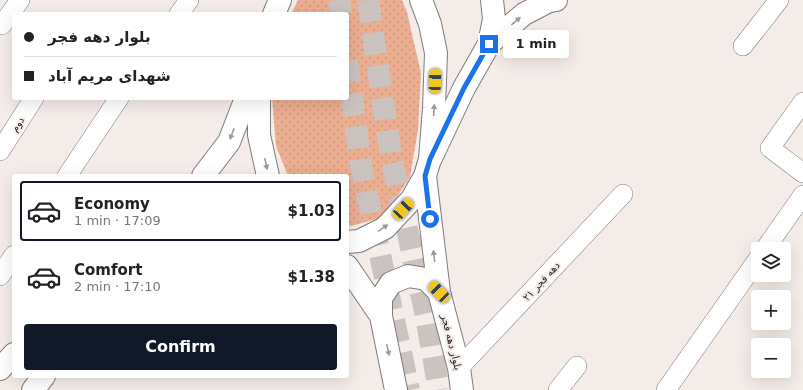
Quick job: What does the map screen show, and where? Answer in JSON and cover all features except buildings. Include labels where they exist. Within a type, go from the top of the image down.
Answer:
[{"type":"main road","points":[[275,12],[280,0]]},
{"type":"main road","points":[[421,0],[430,24],[436,53],[434,108],[427,167]]},
{"type":"main road","points":[[349,242],[360,241],[385,228],[412,199],[464,88],[489,44],[494,19],[492,0]]},
{"type":"main road","points":[[489,44],[524,14],[549,1],[556,0]]},
{"type":"main road","points":[[205,174],[229,142],[245,100]]},
{"type":"main road","points":[[258,100],[259,135],[268,174]]},
{"type":"main road","name":"بلوار دهه فجر","points":[[427,167],[439,292],[459,368],[462,390]]},
{"type":"main road","points":[[349,269],[381,316]]},
{"type":"main road","points":[[396,390],[381,316],[381,298],[391,283],[408,276],[426,279],[439,292]]},
{"type":"main road","points":[[349,294],[381,316]]},
{"type":"main road","points":[[0,369],[12,356]]},
{"type":"main road","points":[[33,390],[42,378]]},
{"type":"street","points":[[13,12],[20,0]]},
{"type":"street","points":[[180,12],[189,0]]},
{"type":"street","points":[[743,46],[779,0]]},
{"type":"street","points":[[5,27],[12,14]]},
{"type":"street","name":"دوم","points":[[0,151],[33,100]]},
{"type":"street","points":[[68,174],[113,100]]},
{"type":"street","points":[[803,102],[770,148],[803,173]]},
{"type":"street","name":"دهه فجر ۲۱","points":[[459,368],[623,194]]},
{"type":"street","points":[[770,242],[803,195]]},
{"type":"street","points":[[0,276],[12,258]]},
{"type":"street","points":[[666,390],[751,269]]},
{"type":"street","points":[[558,390],[577,366]]},
{"type":"shaded area","points":[[298,0],[402,0],[407,12],[421,73],[418,130],[410,177],[384,217],[349,226],[349,174],[287,174],[276,146],[272,100],[349,100],[349,12],[292,12]]},
{"type":"tunnel","points":[[339,0],[341,12]]},
{"type":"tunnel","points":[[368,0],[391,156],[426,316],[439,390]]},
{"type":"tunnel","points":[[349,76],[361,166],[409,390]]},
{"type":"route","points":[[430,219],[425,176],[430,159],[464,88],[489,44]]}]
